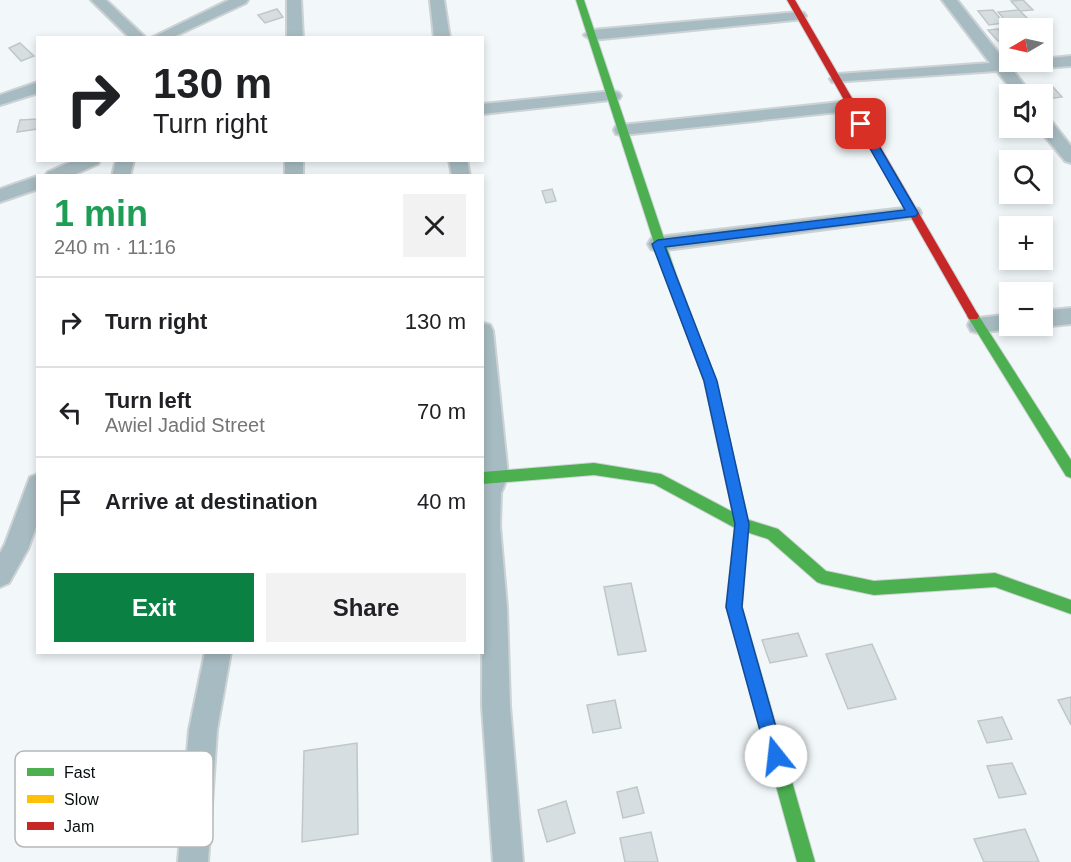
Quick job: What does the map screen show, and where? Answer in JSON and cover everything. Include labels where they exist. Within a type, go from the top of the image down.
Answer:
[{"type":"street","points":[[98,0],[137,36]]},
{"type":"street","points":[[162,36],[242,0]]},
{"type":"street","points":[[294,0],[295,36]]},
{"type":"street","points":[[438,0],[442,36]]},
{"type":"street","points":[[580,0],[613,96],[658,244],[710,381],[742,524],[734,607],[806,862]]},
{"type":"street","points":[[791,0],[978,325],[1071,472]]},
{"type":"street","points":[[949,0],[999,63]]},
{"type":"street","points":[[592,35],[800,16]]},
{"type":"street","points":[[1053,63],[1071,61]]},
{"type":"street","points":[[838,80],[999,67]]},
{"type":"street","points":[[1006,72],[1015,84]]},
{"type":"street","points":[[0,100],[36,88]]},
{"type":"street","points":[[484,110],[613,96]]},
{"type":"street","points":[[622,130],[851,106]]},
{"type":"street","points":[[1053,135],[1071,157]]},
{"type":"street","points":[[59,174],[87,162]]},
{"type":"street","points":[[0,196],[36,183]]},
{"type":"street","points":[[658,244],[912,213]]},
{"type":"street","points":[[1053,318],[1071,316]]},
{"type":"street","points":[[978,325],[999,323]]},
{"type":"street","points":[[484,338],[488,368],[488,526],[494,608],[496,706],[508,862]]},
{"type":"street","points":[[489,477],[594,469],[656,478],[742,524],[773,534],[822,577],[874,588],[995,580],[1071,607]]},
{"type":"street","points":[[0,575],[18,549],[36,490]]},
{"type":"street","points":[[201,751],[208,690],[217,654]]},
{"type":"street","points":[[192,862],[193,847]]},
{"type":"building","points":[[1023,0],[1033,10],[1020,11],[1011,1]]},
{"type":"building","points":[[277,9],[283,17],[265,23],[258,15]]},
{"type":"building","points":[[993,10],[1000,18],[999,24],[989,25],[978,11]]},
{"type":"building","points":[[1019,10],[1027,18],[1003,18],[998,12]]},
{"type":"building","points":[[998,29],[999,41],[998,41],[988,30]]},
{"type":"building","points":[[20,43],[34,56],[21,61],[9,48]]},
{"type":"building","points":[[1053,87],[1062,97],[1053,98]]},
{"type":"building","points":[[36,119],[36,129],[17,132],[20,120]]},
{"type":"building","points":[[552,189],[556,201],[546,203],[542,191]]},
{"type":"building","points":[[631,583],[646,651],[618,655],[604,587]]},
{"type":"building","points":[[798,633],[807,656],[770,663],[762,640]]},
{"type":"building","points":[[872,644],[896,699],[848,709],[826,654]]},
{"type":"building","points":[[1071,697],[1071,725],[1058,700]]},
{"type":"building","points":[[615,700],[621,728],[593,733],[587,705]]},
{"type":"building","points":[[1002,717],[1012,739],[987,743],[978,721]]},
{"type":"building","points":[[357,743],[358,834],[302,842],[304,751]]},
{"type":"building","points":[[1012,763],[1026,794],[999,798],[987,766]]},
{"type":"building","points":[[637,787],[644,813],[623,818],[617,792]]},
{"type":"building","points":[[566,801],[575,833],[547,842],[538,810]]},
{"type":"building","points":[[1025,829],[1039,862],[984,862],[974,839]]},
{"type":"building","points":[[651,832],[658,862],[625,862],[620,838]]},
{"type":"traffic: fast","points":[[580,0],[670,274]]},
{"type":"traffic: fast","points":[[973,316],[1071,472]]},
{"type":"traffic: fast","points":[[484,478],[594,469],[656,478],[742,524],[773,534],[822,577],[874,588],[995,580],[1071,607]]},
{"type":"traffic: fast","points":[[751,666],[806,862]]},
{"type":"traffic: slow","points":[[670,274],[710,381],[742,524],[734,607],[751,666]]},
{"type":"traffic: jam","points":[[791,0],[973,316]]},
{"type":"route","points":[[776,756],[734,607],[742,524],[710,381],[658,244],[912,213],[861,124]]}]
